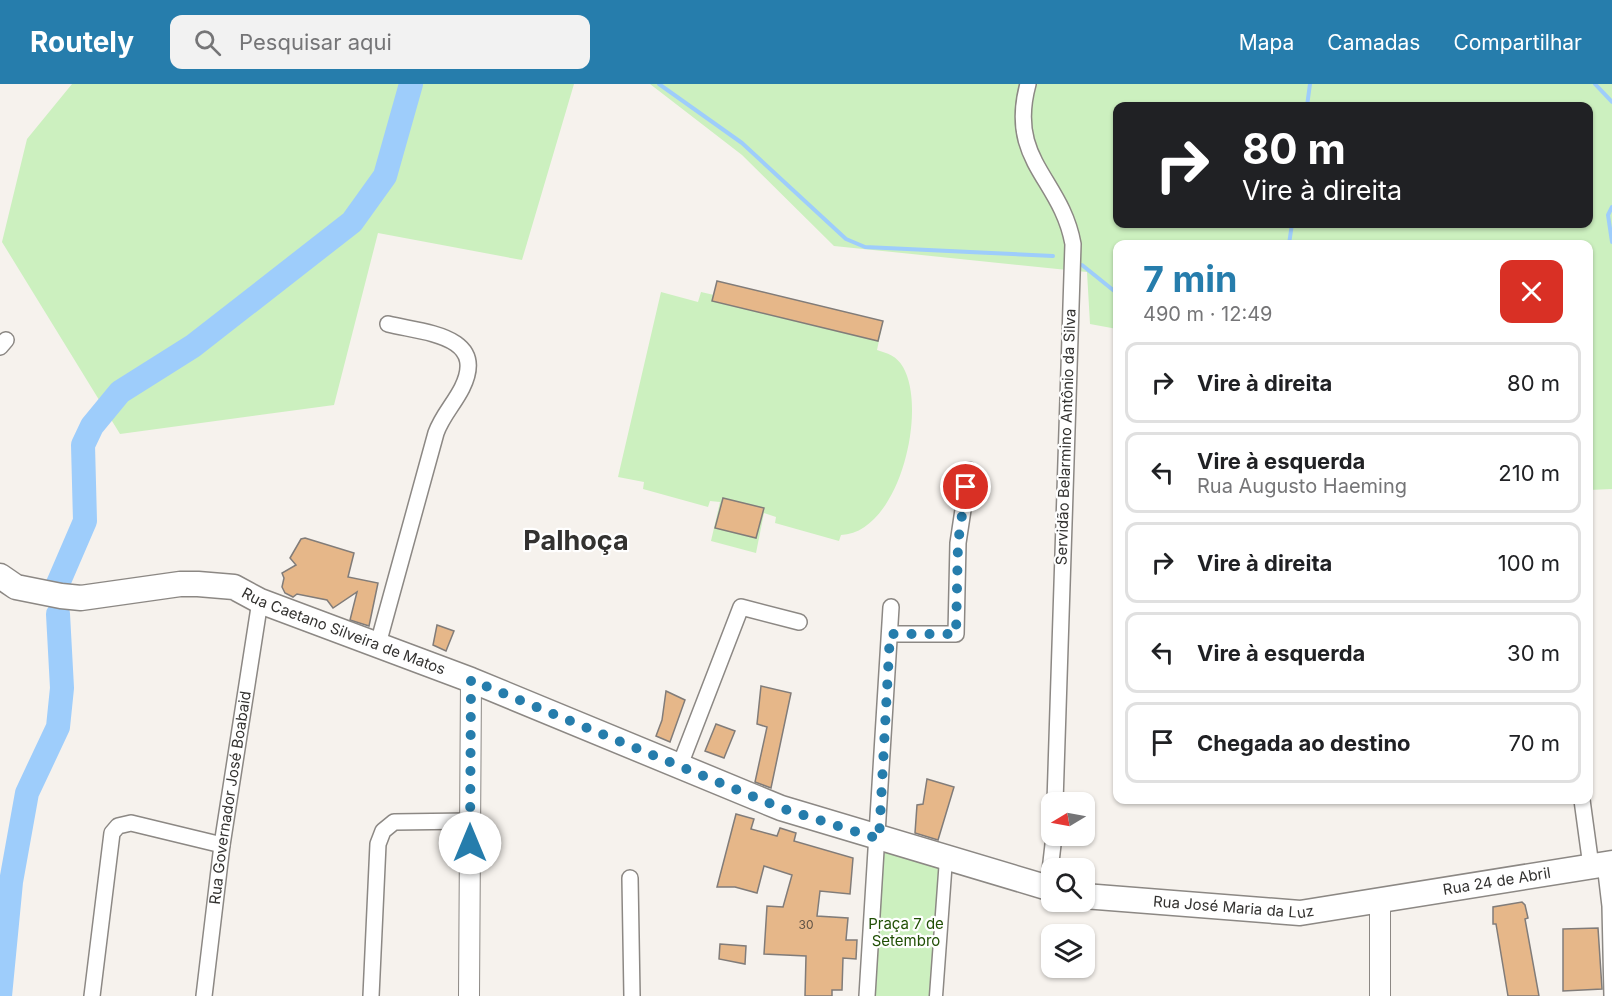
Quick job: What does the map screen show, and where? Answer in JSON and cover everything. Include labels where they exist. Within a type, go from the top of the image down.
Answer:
[{"type":"main road","name":"Rua Caetano Silveira de Matos","points":[[0,576],[16,587],[81,598],[180,584],[234,587],[260,601],[471,680],[781,808],[879,839]]},
{"type":"main road","points":[[879,839],[1041,886]]},
{"type":"main road","name":"Rua 24 de Abril","points":[[1380,899],[1603,864]]},
{"type":"main road","name":"Rua José Maria da Luz","points":[[1095,897],[1300,913],[1341,909],[1380,899]]},
{"type":"street","name":"Servidão Belarmino Antônio da Silva","points":[[1028,84],[1022,120],[1028,152],[1069,224],[1073,244],[1055,792]]},
{"type":"street","points":[[378,644],[436,433],[469,371],[468,357],[464,349],[455,342],[388,324]]},
{"type":"street","points":[[890,634],[956,634],[958,543],[969,470]]},
{"type":"street","name":"Rua Governador José Boabaid","points":[[204,996],[222,845],[260,601]]},
{"type":"street","points":[[867,996],[879,839],[891,606]]},
{"type":"street","points":[[680,765],[741,607],[799,622]]},
{"type":"street","points":[[469,996],[471,680]]},
{"type":"street","points":[[1583,804],[1603,864],[1610,906],[1612,996]]},
{"type":"street","points":[[371,996],[378,844],[383,831],[394,822],[471,821]]},
{"type":"street","points":[[92,996],[112,832],[118,826],[131,823],[222,845]]},
{"type":"street","points":[[936,996],[946,859]]},
{"type":"street","points":[[630,878],[632,996]]},
{"type":"street","points":[[1380,899],[1380,996]]},
{"type":"green space","points":[[72,84],[574,84],[522,260],[378,233],[334,405],[120,434],[2,242],[27,139]]},
{"type":"green space","points":[[650,84],[1612,84],[1612,489],[1593,490],[1593,240],[1113,240],[1113,328],[1090,324],[1087,272],[834,246],[742,155]]},
{"type":"green space","points":[[717,281],[883,321],[877,350],[895,358],[903,367],[910,386],[912,411],[910,439],[893,492],[879,514],[861,529],[841,535],[839,541],[775,523],[776,517],[764,513],[756,553],[711,541],[720,502],[710,501],[708,507],[643,489],[644,482],[618,477],[661,292],[698,302],[701,292],[714,295]]},
{"type":"green space","name":"Praça 7 de Setembro","points":[[887,848],[936,862],[939,870],[932,996],[873,996],[881,852]]},
{"type":"building","points":[[717,281],[883,321],[878,341],[712,301]]},
{"type":"building","points":[[723,498],[764,508],[756,538],[715,528]]},
{"type":"building","points":[[305,538],[354,553],[348,577],[378,583],[369,626],[350,620],[357,592],[333,608],[327,600],[297,594],[293,597],[285,593],[282,587],[284,578],[282,573],[296,565],[290,558],[301,539]]},
{"type":"building","points":[[437,625],[454,631],[446,651],[433,645]]},
{"type":"building","points":[[761,686],[791,693],[771,788],[755,782],[767,727],[757,724]]},
{"type":"building","points":[[666,691],[685,700],[670,742],[656,736],[662,720]]},
{"type":"building","points":[[716,724],[735,731],[724,758],[705,751]]},
{"type":"building","points":[[927,779],[954,787],[938,840],[915,833],[917,805],[923,804]]},
{"type":"building","points":[[736,814],[754,819],[751,829],[777,836],[780,828],[796,833],[794,841],[853,858],[850,894],[820,891],[817,916],[848,918],[846,940],[857,940],[856,959],[843,958],[842,990],[832,990],[832,996],[805,996],[806,956],[764,954],[767,906],[783,907],[792,875],[764,866],[757,893],[735,887],[717,887]]},
{"type":"building","points":[[1522,902],[1528,918],[1525,919],[1539,996],[1508,996],[1496,924],[1493,924],[1493,907]]},
{"type":"building","points":[[1598,928],[1602,989],[1563,991],[1563,929]]},
{"type":"building","points":[[720,944],[746,946],[745,964],[719,959]]},
{"type":"waterway","points":[[57,586],[85,521],[83,445],[92,426],[120,392],[193,346],[352,222],[385,176],[411,84]]},
{"type":"waterway","points":[[659,84],[742,143],[846,239],[865,247],[1053,256]]},
{"type":"waterway","points":[[1308,102],[1310,84]]},
{"type":"waterway","points":[[1595,84],[1612,102]]},
{"type":"waterway","points":[[1612,207],[1608,215],[1612,242]]},
{"type":"waterway","points":[[1290,240],[1291,228]]},
{"type":"waterway","points":[[1082,265],[1113,290]]},
{"type":"waterway","points":[[0,996],[11,882],[27,793],[58,727],[62,688],[58,614]]},
{"type":"district","name":"Palhoça","points":[[576,541]]},
{"type":"route","points":[[470,843],[471,680],[781,808],[879,839],[890,634],[956,634],[958,543],[966,487]]}]
